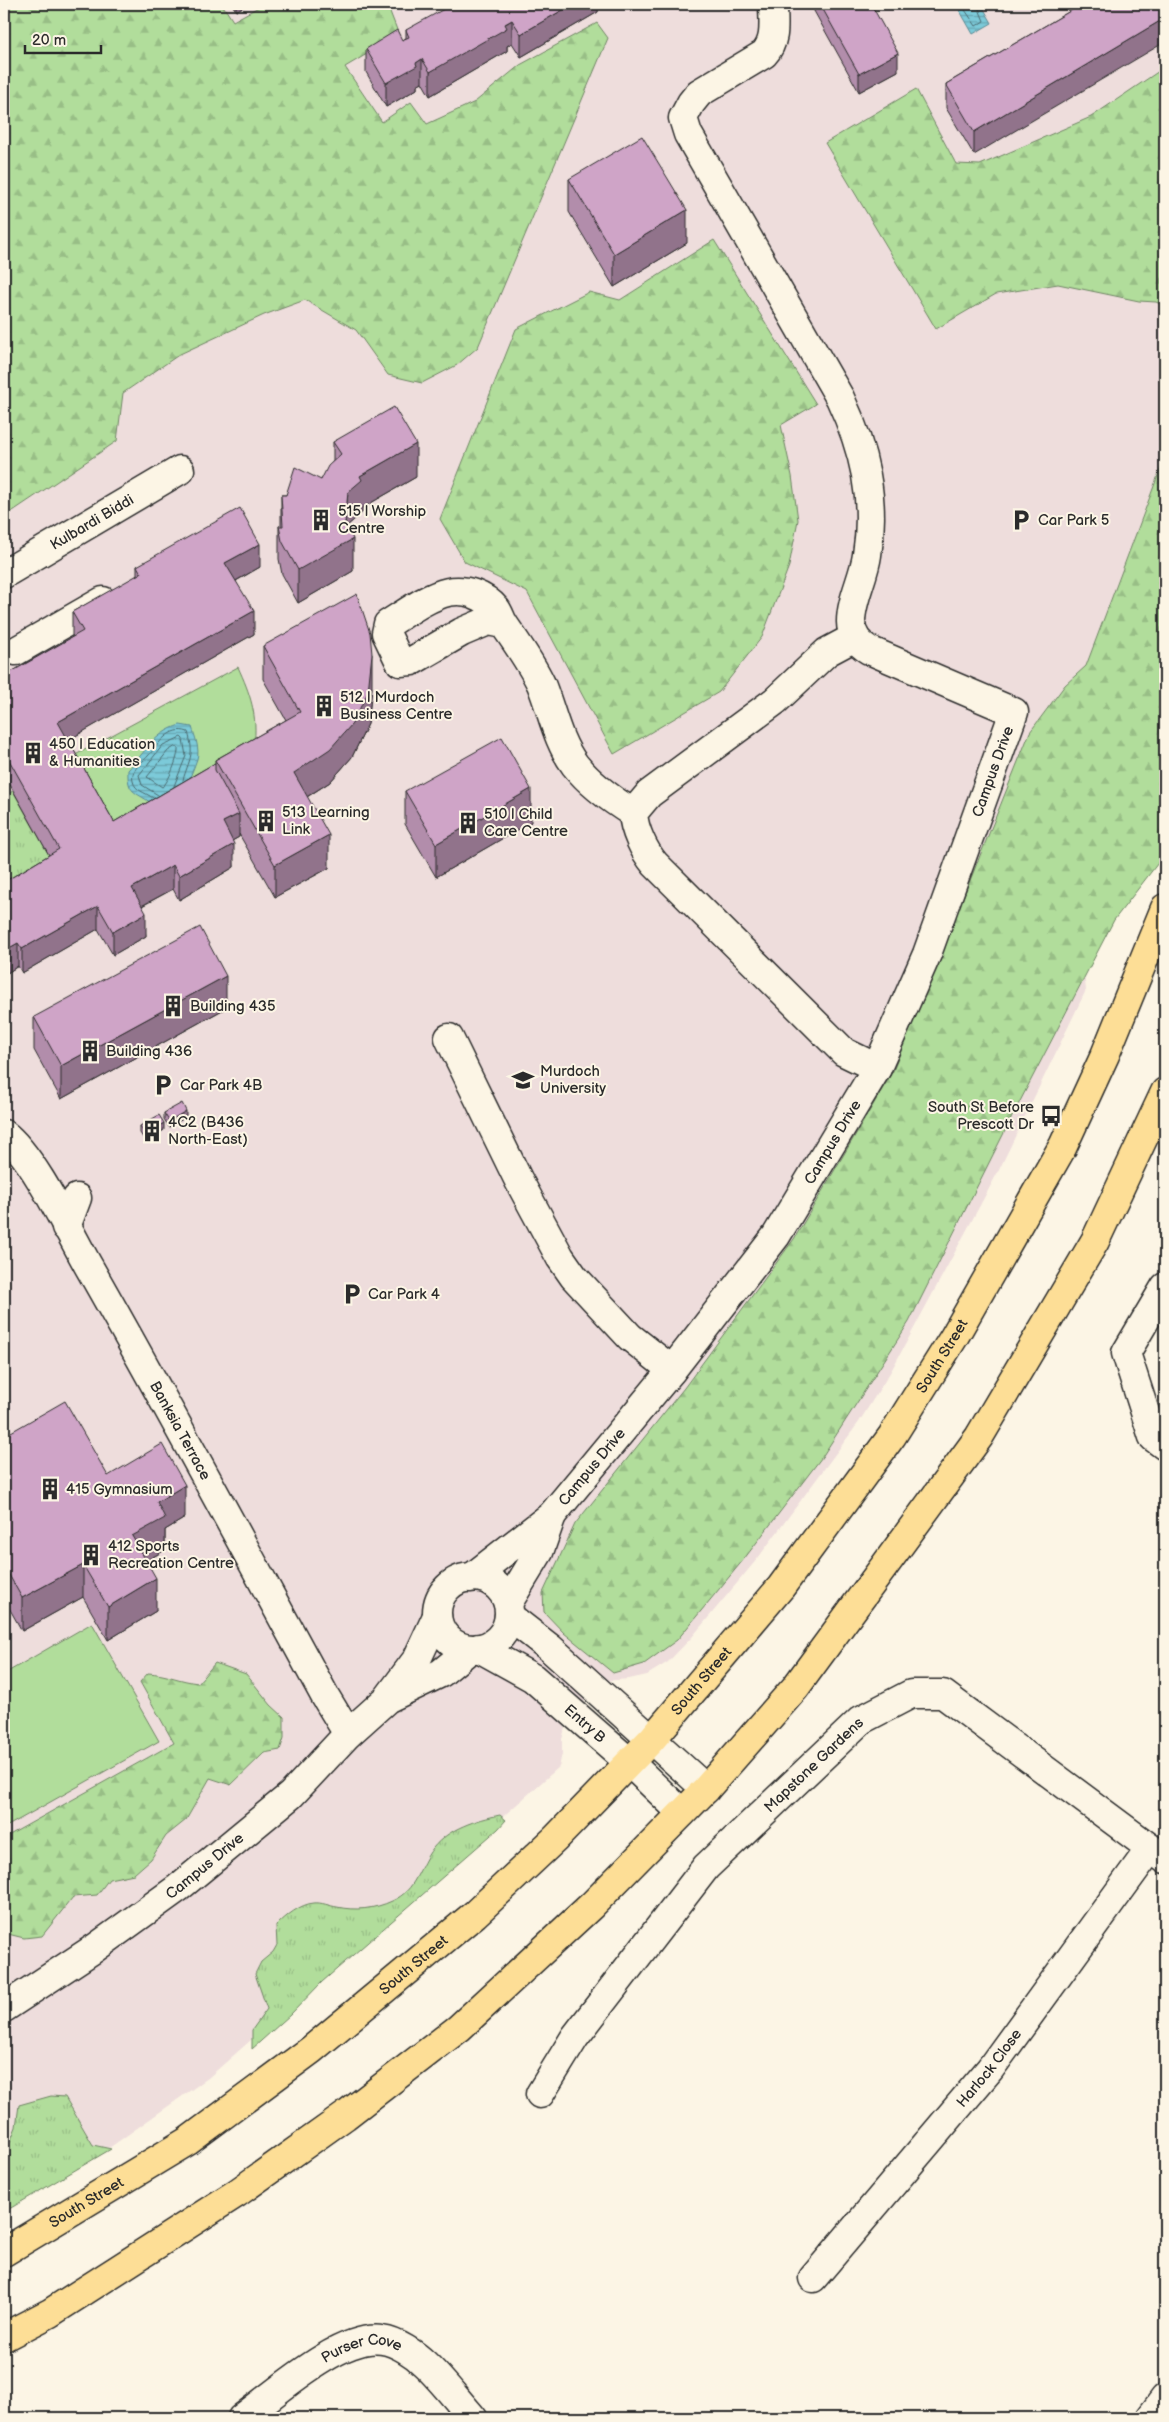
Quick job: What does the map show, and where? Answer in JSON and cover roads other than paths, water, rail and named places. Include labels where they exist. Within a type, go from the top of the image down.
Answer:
[{"type":"highway","name":"South Street","points":[[4,2252],[188,2141],[311,2050],[475,1914],[555,1839],[652,1739],[781,1586],[892,1436],[954,1337],[1063,1146],[1105,1055],[1165,908]]},
{"type":"highway","points":[[4,2337],[50,2313],[237,2193],[345,2116],[459,2028],[592,1905],[706,1789],[795,1688],[979,1437],[1094,1241],[1165,1092]]},
{"type":"street","points":[[633,813],[649,794],[775,701],[828,652],[855,637],[852,618],[867,556],[872,516],[868,477],[861,447],[840,398],[688,134],[683,118],[691,103],[699,94],[756,59],[770,48],[773,4]]},
{"type":"street","name":"Kulbardi Biddi","points":[[4,574],[180,470]]},
{"type":"street","points":[[16,651],[124,588]]},
{"type":"street","points":[[504,624],[523,650],[540,684],[561,742],[575,765],[613,801],[633,813],[639,836],[655,864],[844,1052],[878,1068]]},
{"type":"street","name":"Campus Drive","points":[[4,2008],[95,1948],[200,1870],[291,1795],[348,1734],[387,1699],[417,1659],[437,1616],[438,1604],[450,1586],[460,1580],[471,1578],[552,1515],[672,1370],[776,1236],[878,1068],[927,954],[1014,712],[864,647],[855,637]]},
{"type":"street","points":[[449,1038],[519,1181],[560,1257],[574,1277],[630,1337],[672,1370]]},
{"type":"street","name":"Banksia Terrace","points":[[4,1134],[20,1149],[71,1236],[348,1734]]},
{"type":"street","points":[[71,1236],[78,1198]]},
{"type":"street","points":[[1165,1286],[1126,1353],[1153,1437],[1165,1446]]},
{"type":"street","name":"Campus Drive","points":[[387,1699],[441,1673],[474,1649],[490,1645],[499,1637],[506,1627],[508,1609],[539,1552],[552,1515]]},
{"type":"street","points":[[471,1578],[482,1578],[494,1584],[502,1592],[508,1609],[706,1789]]},
{"type":"street","points":[[437,1616],[444,1635],[451,1642],[474,1649]]},
{"type":"street","name":"Entry B","points":[[474,1649],[533,1678],[629,1762],[682,1813]]},
{"type":"street","name":"Mapstone Gardens","points":[[540,2094],[575,2037],[706,1866],[861,1720],[911,1694],[943,1694],[1158,1854]]},
{"type":"street","name":"Harlock Close","points":[[813,2278],[990,2069],[1158,1854]]},
{"type":"street","name":"Purser Cove","points":[[242,2418],[335,2350],[359,2342],[383,2340],[404,2349],[425,2364],[473,2418]]},
{"type":"street","points":[[1150,2418],[1165,2398]]},
{"type":"water","points":[[956,4],[981,4],[992,23],[973,34]]},
{"type":"water","points":[[180,725],[192,727],[198,747],[196,762],[187,786],[151,803],[133,791],[129,784],[128,770],[151,743],[171,728]]},
{"type":"place","name":"515 | Worship Centre","points":[[321,520]]},
{"type":"place","name":"Car Park 5","points":[[1021,520]]},
{"type":"place","name":"512 | Murdoch Business Centre","points":[[324,706]]},
{"type":"place","name":"450 | Education & Humanities","points":[[33,753]]},
{"type":"place","name":"513 Learning Link","points":[[266,821]]},
{"type":"place","name":"510 | Child Care Centre","points":[[468,823]]},
{"type":"place","name":"Building 435","points":[[173,1006]]},
{"type":"place","name":"Building 436","points":[[90,1051]]},
{"type":"place","name":"Murdoch University","points":[[523,1080]]},
{"type":"place","name":"Car Park 4B","points":[[163,1085]]},
{"type":"place","name":"South St Before Prescott Dr","points":[[1051,1116]]},
{"type":"place","name":"4C2 (B436 North-East)","points":[[152,1131]]},
{"type":"place","name":"Car Park 4","points":[[352,1294]]},
{"type":"place","name":"415 Gymnasium","points":[[50,1489]]},
{"type":"place","name":"412 Sports Recreation Centre","points":[[91,1555]]}]
